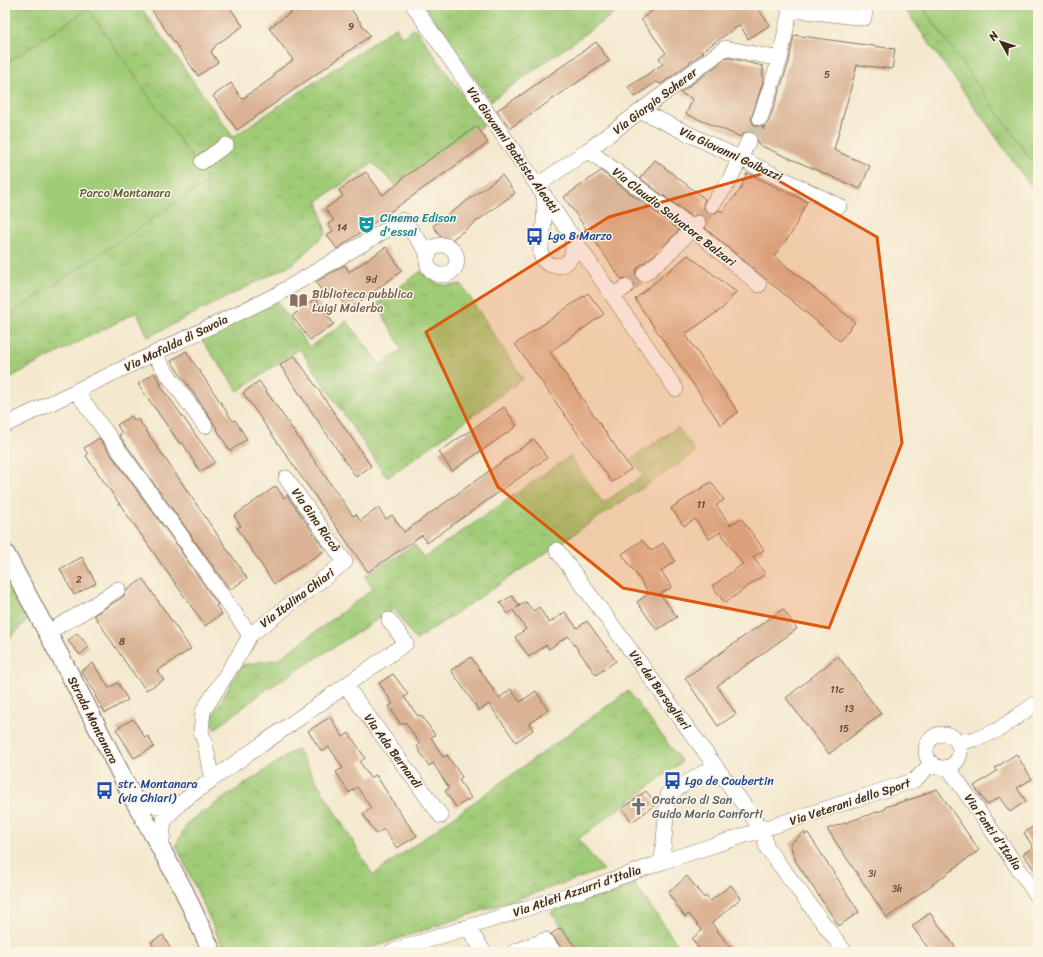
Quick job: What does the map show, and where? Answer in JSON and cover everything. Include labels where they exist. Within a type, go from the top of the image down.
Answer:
[{"type":"street","name":"Via Giovanni Battista Aleotti","points":[[413,5],[572,235],[676,389]]},
{"type":"street","points":[[760,118],[780,59],[788,7],[864,18],[866,5]]},
{"type":"street","name":"Via Giorgio Scherer","points":[[541,190],[588,150],[725,48],[780,59]]},
{"type":"street","name":"Via Giovanni Gaibazzi","points":[[641,111],[839,206]]},
{"type":"street","points":[[712,205],[728,183],[749,140]]},
{"type":"street","points":[[202,162],[226,145]]},
{"type":"street","name":"Via Claudio Salvatore Balzari","points":[[588,150],[695,226],[759,285]]},
{"type":"street","points":[[541,190],[546,209],[541,255],[549,265],[563,265],[570,259],[573,250],[572,235]]},
{"type":"street","name":"Via Mafalda di Savoia","points":[[5,425],[276,295],[402,220],[429,254]]},
{"type":"street","points":[[644,274],[664,258],[695,226]]},
{"type":"street","points":[[612,296],[626,287]]},
{"type":"street","points":[[153,354],[204,426]]},
{"type":"street","name":"Via Italina Chiari","points":[[76,391],[250,635]]},
{"type":"street","name":"Via Gina Riccò","points":[[286,478],[345,562]]},
{"type":"street","name":"Via dei Bersaglieri","points":[[557,550],[763,831]]},
{"type":"street","name":"Strada Montanara","points":[[5,553],[48,632],[133,798],[155,818],[161,850],[183,889],[212,952]]},
{"type":"street","name":"Via Italina Chiari","points":[[214,778],[210,772],[205,742],[201,732],[203,711],[250,635],[345,562]]},
{"type":"street","points":[[48,632],[83,612],[118,589]]},
{"type":"street","points":[[155,818],[179,804],[406,643],[389,620]]},
{"type":"street","name":"Via Ada Bernardi","points":[[346,686],[441,816]]},
{"type":"street","points":[[958,743],[979,738],[998,730],[1038,702]]},
{"type":"street","points":[[939,735],[950,736],[958,743],[960,752],[959,757],[953,765],[948,767],[939,767],[932,763],[928,758],[927,753],[930,742],[933,738],[939,735]]},
{"type":"street","name":"Via Veterani dello Sport","points":[[763,831],[915,780],[932,763]]},
{"type":"street","points":[[662,862],[668,794],[715,766]]},
{"type":"street","name":"Via Fanti d'Italia","points":[[948,767],[1038,897]]},
{"type":"street","points":[[763,831],[767,848],[845,952]]},
{"type":"street","name":"Via Atleti Azzurri d'Italia","points":[[391,952],[584,890],[662,862],[763,831]]},
{"type":"street","points":[[467,927],[484,952]]},
{"type":"street","points":[[514,952],[545,940],[554,952]]},
{"type":"highlighted area","points":[[765,173],[877,237],[902,443],[829,628],[623,588],[498,487],[426,332],[609,217]]},
{"type":"green space","name":"Parco Montanara","points":[[5,5],[139,5],[233,137],[396,27],[402,37],[415,28],[484,125],[397,186],[373,163],[318,201],[326,233],[294,263],[148,337],[137,312],[5,380]]},
{"type":"green space","points":[[424,5],[627,5],[491,101]]},
{"type":"green space","points":[[902,5],[1038,5],[1038,196]]},
{"type":"green space","points":[[921,5],[1038,5],[1038,169]]},
{"type":"green space","points":[[88,9],[208,181],[5,318],[5,64]]},
{"type":"green space","points":[[421,271],[439,284],[461,284],[523,379],[387,478],[300,349],[238,391],[201,339],[276,300],[309,347],[347,321],[381,365],[402,349],[377,304]]},
{"type":"green space","points":[[678,427],[696,452],[416,640],[394,609],[266,690],[215,729],[210,720],[242,665],[279,659],[373,589],[365,576],[414,544],[424,558],[570,456],[603,503],[644,475],[631,459]]},
{"type":"green space","points":[[5,564],[30,617],[5,643]]},
{"type":"green space","points":[[628,691],[682,762],[578,839],[603,870],[359,952],[225,952],[176,845],[188,822],[297,749],[373,875]]},
{"type":"green space","points":[[633,882],[683,952],[579,952],[551,912]]},
{"type":"building","points":[[148,5],[228,5],[243,26],[216,45],[211,52],[218,62],[198,76]]},
{"type":"building","points":[[301,5],[348,5],[370,36],[237,130],[213,96],[231,83],[242,99],[275,76],[273,74],[293,60],[269,28]]},
{"type":"building","points":[[661,5],[755,5],[770,25],[748,39],[740,25],[701,52],[704,52],[661,84],[656,82],[635,97],[628,87],[663,64],[659,58],[666,53],[641,19]]},
{"type":"building","points":[[794,35],[895,49],[892,69],[857,65],[834,150],[870,166],[860,189],[757,144],[757,135],[753,132],[744,132],[741,137],[686,114],[693,99],[680,93],[729,58],[763,66],[763,82],[751,119],[753,124],[763,126],[763,130],[769,121],[789,62]]},
{"type":"building","points":[[596,42],[609,61],[510,128],[497,110],[521,95]]},
{"type":"building","points":[[477,126],[488,143],[337,249],[327,235],[333,231],[328,224],[334,220],[325,209],[343,196],[339,190],[366,172],[383,195],[401,181],[400,180]]},
{"type":"building","points":[[655,160],[705,199],[703,204],[704,208],[706,212],[711,214],[719,210],[722,212],[740,190],[747,173],[807,202],[791,234],[774,256],[855,322],[840,341],[705,228],[707,221],[704,216],[701,214],[696,214],[692,217],[640,178]]},
{"type":"building","points":[[601,171],[679,230],[658,251],[638,267],[635,276],[631,280],[626,278],[621,279],[564,197]]},
{"type":"building","points":[[502,175],[515,193],[446,244],[433,226]]},
{"type":"building","points":[[386,247],[402,271],[348,310],[334,290],[325,297],[316,282],[345,265],[349,272]]},
{"type":"building","points":[[688,255],[736,292],[722,309],[685,334],[738,412],[721,425],[635,299]]},
{"type":"building","points":[[588,293],[604,314],[550,352],[631,469],[612,482],[515,344]]},
{"type":"building","points":[[315,299],[334,324],[310,340],[292,316]]},
{"type":"building","points":[[186,351],[233,421],[235,420],[247,439],[230,451],[206,411],[171,361]]},
{"type":"building","points":[[295,356],[371,466],[356,477],[280,365]]},
{"type":"building","points":[[154,373],[161,384],[160,385],[215,462],[200,472],[182,442],[180,444],[138,384]]},
{"type":"building","points":[[259,381],[353,516],[356,514],[360,521],[378,508],[386,519],[392,515],[404,532],[534,439],[547,458],[427,543],[422,535],[368,572],[243,393]]},
{"type":"building","points":[[504,407],[517,426],[452,471],[439,452]]},
{"type":"building","points":[[131,416],[135,421],[138,419],[247,578],[230,590],[119,435],[122,433],[117,425]]},
{"type":"building","points":[[99,438],[180,548],[218,605],[216,606],[222,614],[205,626],[86,456],[88,454],[84,448]]},
{"type":"building","points":[[711,482],[724,500],[716,505],[730,525],[741,518],[764,550],[753,557],[765,574],[725,603],[712,586],[743,564],[720,532],[709,539],[695,519],[684,526],[671,508]]},
{"type":"building","points":[[276,486],[284,498],[287,495],[325,550],[274,584],[237,528],[241,526],[234,516]]},
{"type":"building","points":[[642,540],[651,551],[663,543],[675,561],[661,571],[672,587],[660,594],[677,617],[657,630],[637,602],[649,593],[622,554]]},
{"type":"building","points":[[82,557],[96,583],[74,595],[60,569]]},
{"type":"building","points":[[143,579],[191,649],[157,671],[164,680],[146,690],[94,615],[123,597],[127,590]]},
{"type":"building","points":[[512,596],[520,606],[526,602],[533,611],[539,607],[549,623],[565,612],[577,628],[587,621],[616,661],[596,675],[568,636],[549,649],[546,645],[529,657],[515,637],[526,629],[513,610],[508,614],[500,603]]},
{"type":"building","points":[[783,609],[797,629],[717,686],[736,714],[718,726],[685,678]]},
{"type":"building","points":[[77,633],[89,647],[80,655],[68,641]]},
{"type":"building","points":[[838,656],[881,714],[829,754],[786,698]]},
{"type":"building","points":[[471,657],[499,698],[511,689],[520,702],[536,691],[548,710],[529,724],[533,730],[516,742],[489,704],[479,711],[451,670]]},
{"type":"building","points":[[93,663],[109,688],[118,683],[128,700],[105,713],[95,696],[97,695],[81,671]]},
{"type":"building","points":[[393,674],[408,694],[404,697],[418,716],[421,715],[435,735],[431,737],[443,757],[447,755],[462,777],[459,780],[471,798],[456,807],[445,791],[449,788],[433,763],[429,766],[417,747],[420,744],[405,722],[401,725],[389,706],[393,704],[379,683]]},
{"type":"building","points":[[330,717],[343,737],[349,733],[365,758],[360,762],[370,778],[376,775],[402,816],[417,836],[397,848],[384,829],[376,834],[363,814],[371,808],[357,787],[349,793],[336,772],[343,768],[329,747],[322,752],[308,731]]},
{"type":"building","points":[[133,719],[145,738],[148,736],[154,747],[134,758],[116,729]]},
{"type":"building","points":[[1016,754],[1032,779],[1017,788],[1026,801],[1010,812],[999,797],[987,805],[974,786],[997,771],[995,768]]},
{"type":"building","points":[[937,789],[979,850],[887,918],[827,829],[886,809],[885,807],[924,795],[923,794]]},
{"type":"building","name":"Oratorio di San Guido Maria Conforti","points":[[646,791],[656,804],[632,822],[622,809]]},
{"type":"building","points":[[1038,823],[1038,875],[1023,854],[1033,847],[1024,833]]},
{"type":"building","points":[[804,832],[805,835],[808,833],[859,912],[839,926],[796,862],[790,844]]},
{"type":"building","points":[[687,876],[704,898],[706,896],[710,901],[731,885],[741,898],[712,923],[733,952],[701,952],[692,939],[702,930],[689,914],[685,917],[668,893]]},
{"type":"building","points":[[930,913],[959,952],[931,952],[912,926]]},
{"type":"building","points":[[561,928],[579,952],[563,952],[551,934]]},
{"type":"building","points":[[163,935],[172,952],[156,952],[151,942]]},
{"type":"tunnel","points":[[749,140],[760,118]]},
{"type":"tunnel","points":[[698,223],[712,205]]},
{"type":"tunnel","points":[[626,287],[644,274]]},
{"type":"place","name":"Cinema Edison d'essai","points":[[367,225]]},
{"type":"place","name":"Lgo 8 Marzo","points":[[535,236]]},
{"type":"place","name":"Biblioteca pubblica Luigi Malerba","points":[[299,301]]},
{"type":"place","name":"Lgo de Coubertin","points":[[672,781]]},
{"type":"place","name":"str. Montanara (via Chiari)","points":[[105,791]]},
{"type":"place","name":"Oratorio di San Guido Maria Conforti","points":[[639,807]]}]
